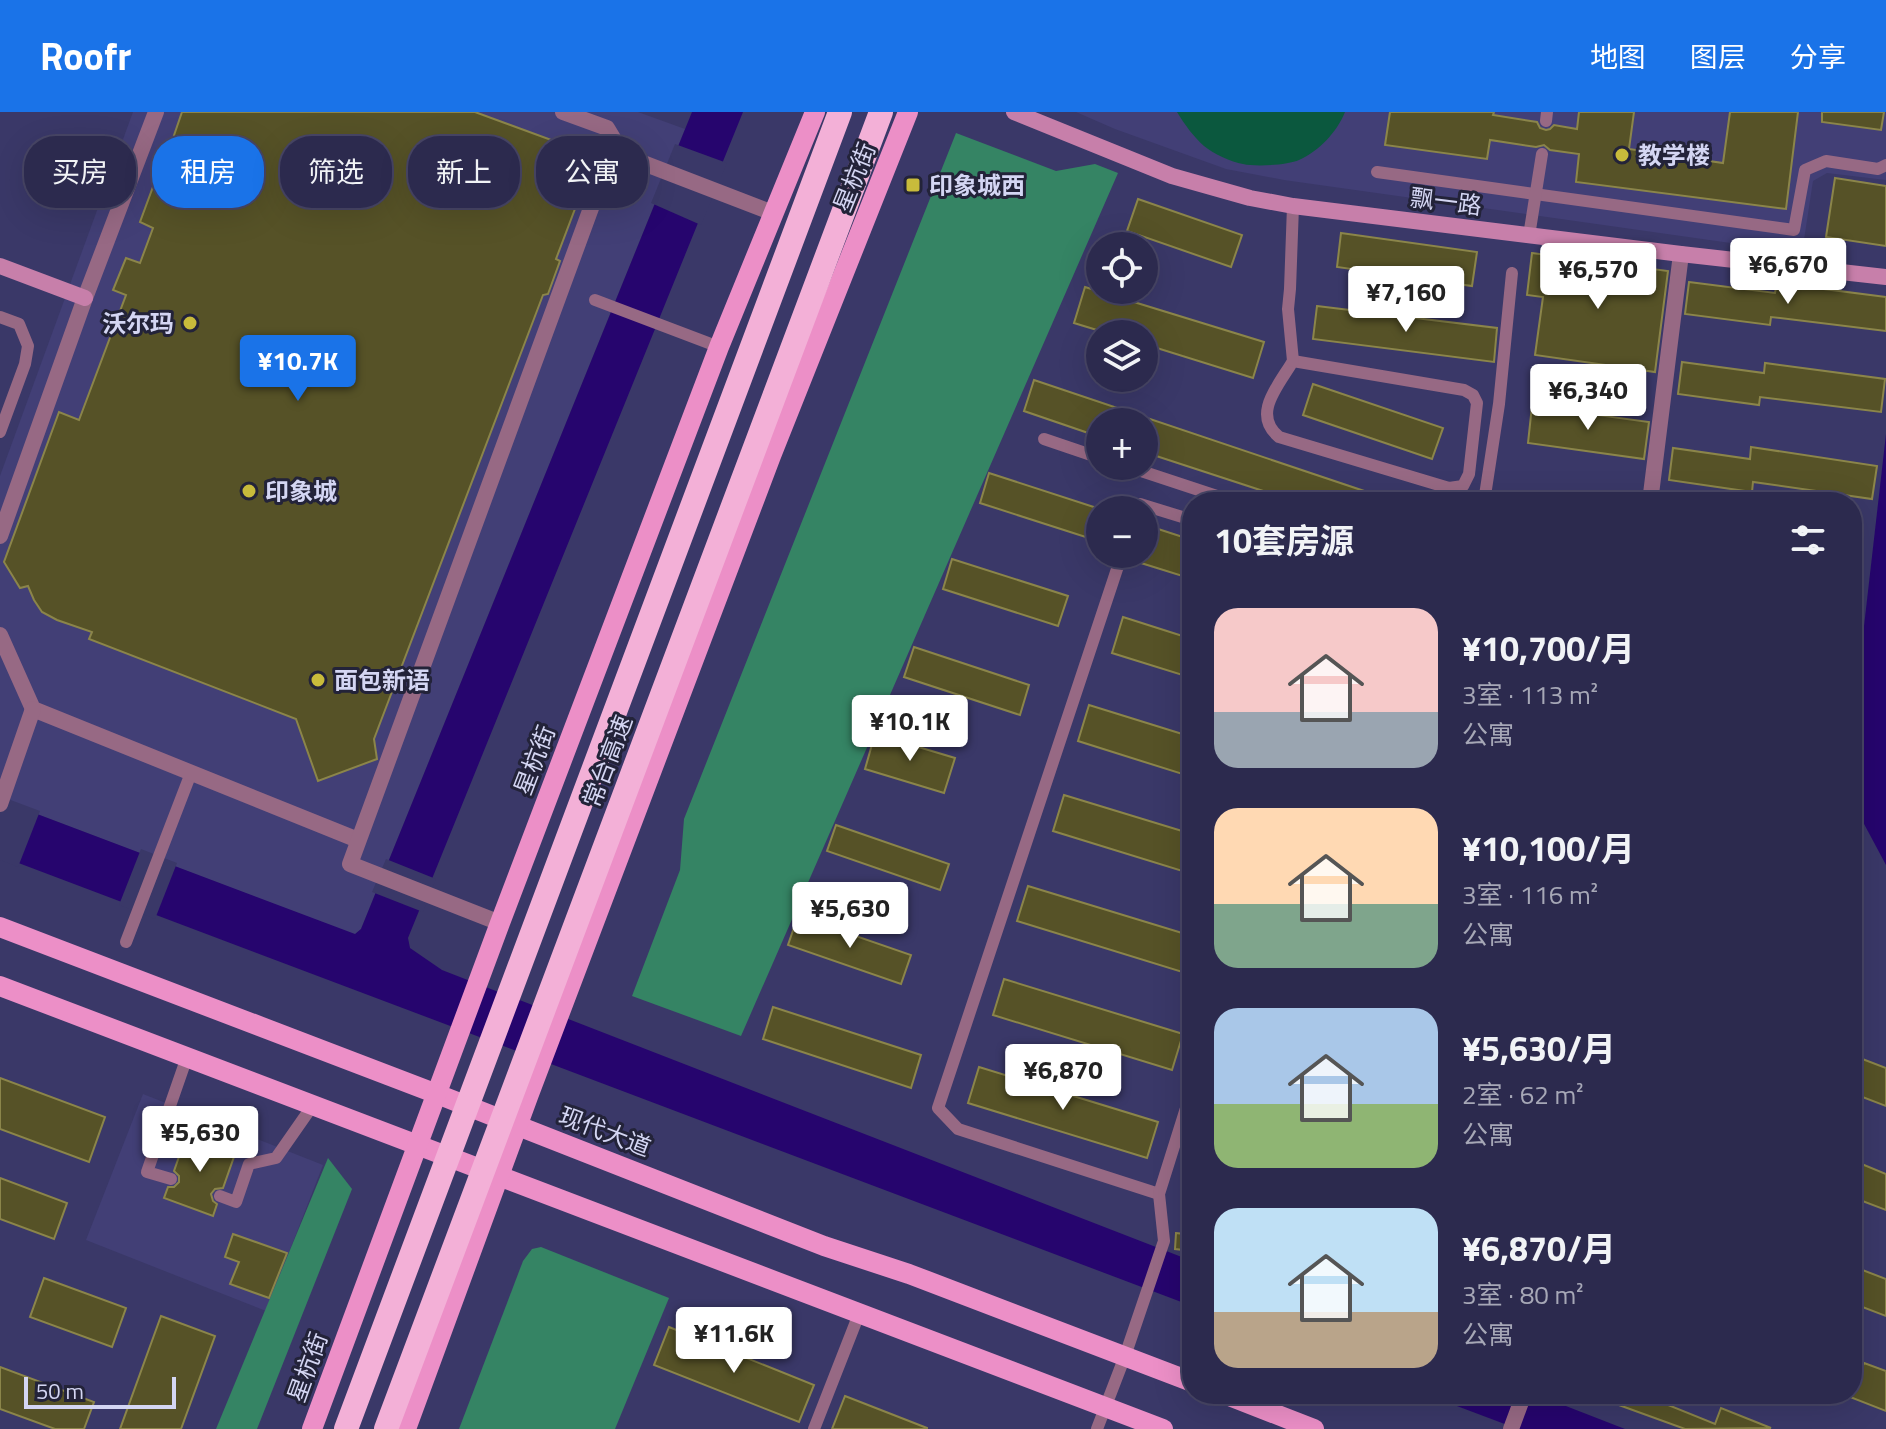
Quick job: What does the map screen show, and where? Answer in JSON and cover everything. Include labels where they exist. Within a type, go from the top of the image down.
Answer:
[{"type":"highway","name":"常台高速","points":[[346,1429],[840,112]]},
{"type":"highway","name":"常台高速","points":[[386,1429],[881,112]]},
{"type":"main road","name":"星杭街","points":[[312,1429],[719,347],[815,112]]},
{"type":"main road","name":"星杭街","points":[[406,1429],[771,456],[908,112]]},
{"type":"main road","name":"现代大道","points":[[0,927],[824,1246],[909,1274],[1182,1378]]},
{"type":"main road","points":[[0,986],[1163,1429]]},
{"type":"main road","points":[[1250,1404],[1314,1429]]},
{"type":"street","points":[[0,536],[85,298],[156,112]]},
{"type":"street","points":[[563,112],[607,128],[612,136]]},
{"type":"street","name":"飘一路","points":[[1014,112],[1172,176],[1250,198],[1529,236],[1886,277]]},
{"type":"street","points":[[648,164],[773,213]]},
{"type":"street","points":[[500,923],[350,864],[591,208]]},
{"type":"street","points":[[1651,492],[1681,254]]},
{"type":"street","points":[[0,266],[85,298]]},
{"type":"street","points":[[0,635],[33,709],[0,804]]},
{"type":"street","points":[[33,709],[358,840]]},
{"type":"street","points":[[1511,1429],[1520,1404]]},
{"type":"lane","points":[[1529,236],[1542,154]]},
{"type":"lane","points":[[1377,172],[1794,230],[1805,170],[1826,161],[1878,169],[1886,165]]},
{"type":"lane","points":[[1293,206],[1288,309],[1293,361],[1266,407],[1270,429],[1279,437],[1449,488],[1463,486],[1469,474],[1477,403],[1473,395],[1464,390],[1293,361]]},
{"type":"lane","points":[[1486,492],[1499,404],[1512,273]]},
{"type":"lane","points":[[601,302],[719,347]]},
{"type":"lane","points":[[0,317],[19,324],[28,346],[25,364],[0,432]]},
{"type":"lane","points":[[1044,439],[1086,453]]},
{"type":"lane","points":[[1158,477],[1205,492]]},
{"type":"lane","points":[[1158,510],[1182,517]]},
{"type":"lane","points":[[1117,568],[938,1108],[958,1129],[1159,1194]]},
{"type":"lane","points":[[126,942],[191,773]]},
{"type":"lane","points":[[171,1179],[147,1172],[187,1057]]},
{"type":"lane","points":[[220,1196],[236,1202],[249,1164],[276,1158],[313,1105]]},
{"type":"lane","points":[[1097,1429],[1164,1241],[1159,1194],[1182,1121]]},
{"type":"lane","points":[[814,1429],[859,1314]]},
{"type":"shaded area","name":"印象城","points":[[133,112],[638,112],[685,129],[361,929],[355,935],[0,800],[0,476],[98,208],[136,208],[136,136],[124,136]]},
{"type":"shaded area","points":[[692,112],[743,112],[408,938],[410,948],[442,970],[1182,1257],[1182,1302],[0,856],[0,800],[355,934],[361,929]]},
{"type":"shaded area","points":[[1076,112],[1886,112],[1886,180],[1827,173],[1813,181],[1802,253],[1284,180],[1226,169]]},
{"type":"shaded area","points":[[1886,434],[1886,865],[1862,819],[1862,644]]},
{"type":"shaded area","points":[[143,1094],[323,1165],[266,1311],[86,1240]]},
{"type":"shaded area","points":[[1452,1404],[1561,1404],[1625,1429],[1518,1429]]},
{"type":"green space","points":[[1177,112],[1345,112],[1332,134],[1299,160],[1249,165],[1228,160],[1204,146]]},
{"type":"green space","points":[[956,133],[1056,171],[1095,164],[1118,173],[1092,232],[1086,232],[1086,246],[741,1036],[632,996],[680,870],[684,819]]},
{"type":"green space","points":[[328,1158],[352,1189],[257,1429],[216,1429]]},
{"type":"green space","points":[[541,1247],[669,1298],[615,1429],[459,1429],[523,1261],[532,1249]]},
{"type":"pier","points":[[675,144],[727,163],[701,225],[651,203]]},
{"type":"pier","points":[[0,796],[40,811],[18,867],[0,860]]},
{"type":"pier","points":[[141,849],[177,863],[155,919],[119,905]]},
{"type":"pier","points":[[386,859],[436,879],[423,912],[372,892]]},
{"type":"building","name":"印象城","points":[[182,112],[475,112],[540,136],[536,136],[536,208],[575,208],[556,259],[560,261],[548,294],[543,295],[374,739],[377,759],[318,781],[296,719],[89,639],[92,632],[42,612],[28,586],[20,588],[4,562],[59,412],[79,420],[126,295],[113,290],[126,258],[140,263],[153,228],[140,222],[152,190],[152,208],[264,208],[264,136],[174,136]]},
{"type":"building","points":[[1390,112],[1494,112],[1493,115],[1537,122],[1540,128],[1546,130],[1554,125],[1577,129],[1579,112],[1634,112],[1629,149],[1723,163],[1730,112],[1798,112],[1786,209],[1576,182],[1579,154],[1550,150],[1544,145],[1536,147],[1490,140],[1487,159],[1385,145]]},
{"type":"building","points":[[1822,112],[1884,112],[1881,130],[1822,122]]},
{"type":"building","points":[[1835,178],[1886,186],[1886,246],[1826,237]]},
{"type":"building","points":[[1138,199],[1242,235],[1231,267],[1158,242],[1158,232],[1127,231]]},
{"type":"building","points":[[1341,233],[1477,252],[1472,286],[1337,267]]},
{"type":"building","points":[[1532,253],[1668,271],[1655,372],[1535,355],[1543,297],[1527,295]]},
{"type":"building","points":[[1689,282],[1775,293],[1777,283],[1886,297],[1886,331],[1771,317],[1770,325],[1685,314]]},
{"type":"building","points":[[1085,287],[1086,304],[1140,304],[1264,342],[1253,378],[1158,348],[1158,320],[1086,320],[1086,327],[1074,323]]},
{"type":"building","points":[[1317,306],[1497,328],[1494,362],[1313,339]]},
{"type":"building","points":[[1682,362],[1764,373],[1765,363],[1885,379],[1881,412],[1760,397],[1759,405],[1678,394]]},
{"type":"building","points":[[1034,380],[1117,408],[1086,408],[1086,432],[1024,411]]},
{"type":"building","points":[[1313,384],[1443,428],[1432,459],[1303,415]]},
{"type":"building","points":[[1532,406],[1649,422],[1644,459],[1528,443]]},
{"type":"building","points":[[1158,422],[1367,492],[1266,492],[1158,457]]},
{"type":"building","points":[[1751,447],[1877,466],[1872,499],[1862,498],[1862,492],[1823,492],[1753,482],[1752,492],[1669,480],[1673,448],[1750,459]]},
{"type":"building","points":[[989,473],[1086,504],[1086,537],[980,503]]},
{"type":"building","points":[[1158,529],[1182,537],[1182,576],[1157,568]]},
{"type":"building","points":[[952,559],[1068,596],[1058,626],[943,589]]},
{"type":"building","points":[[1123,617],[1182,636],[1182,675],[1112,653]]},
{"type":"building","points":[[914,647],[1029,685],[1020,715],[904,677]]},
{"type":"building","points":[[1089,705],[1182,734],[1182,774],[1078,741]]},
{"type":"building","points":[[875,734],[955,758],[944,793],[865,769]]},
{"type":"building","points":[[1064,795],[1182,831],[1182,871],[1053,831]]},
{"type":"building","points":[[836,825],[949,864],[940,890],[827,851]]},
{"type":"building","points":[[1028,886],[1182,933],[1182,972],[1017,921]]},
{"type":"building","points":[[798,916],[911,955],[901,984],[788,945]]},
{"type":"building","points":[[1004,979],[1182,1034],[1182,1037],[1172,1070],[993,1015]]},
{"type":"building","points":[[773,1007],[921,1055],[911,1088],[763,1039]]},
{"type":"building","points":[[1862,1059],[1886,1068],[1886,1106],[1862,1097]]},
{"type":"building","points":[[979,1067],[1158,1122],[1147,1158],[968,1103]]},
{"type":"building","points":[[0,1078],[105,1117],[89,1162],[0,1129]]},
{"type":"building","points":[[187,1134],[236,1151],[223,1188],[215,1189],[211,1194],[217,1204],[213,1216],[164,1198],[168,1187],[174,1187],[179,1182],[179,1176],[174,1171]]},
{"type":"building","points":[[1862,1164],[1886,1174],[1886,1210],[1862,1201]]},
{"type":"building","points":[[0,1178],[67,1203],[54,1239],[0,1219]]},
{"type":"building","points":[[1176,1233],[1182,1234],[1182,1250],[1175,1249]]},
{"type":"building","points":[[233,1234],[287,1253],[269,1298],[230,1284],[239,1262],[225,1257]]},
{"type":"building","points":[[1862,1270],[1886,1279],[1886,1316],[1862,1307]]},
{"type":"building","points":[[44,1278],[126,1308],[112,1347],[30,1317]]},
{"type":"building","points":[[161,1316],[215,1336],[181,1429],[120,1429]]},
{"type":"building","points":[[669,1327],[814,1385],[799,1422],[654,1365]]},
{"type":"building","points":[[1864,1363],[1886,1371],[1886,1411],[1862,1402]]},
{"type":"building","points":[[0,1367],[94,1402],[84,1429],[55,1429],[0,1409]]},
{"type":"building","points":[[845,1396],[927,1428],[927,1429],[832,1429]]},
{"type":"building","points":[[1616,1404],[1668,1404],[1715,1424],[1721,1408],[1771,1428],[1685,1429]]},
{"type":"place","name":"教学楼","points":[[1622,155]]},
{"type":"place","name":"印象城西","points":[[913,185]]},
{"type":"place","name":"沃尔玛","points":[[190,323]]},
{"type":"place","name":"印象城","points":[[249,491]]},
{"type":"place","name":"面包新语","points":[[318,680]]}]
